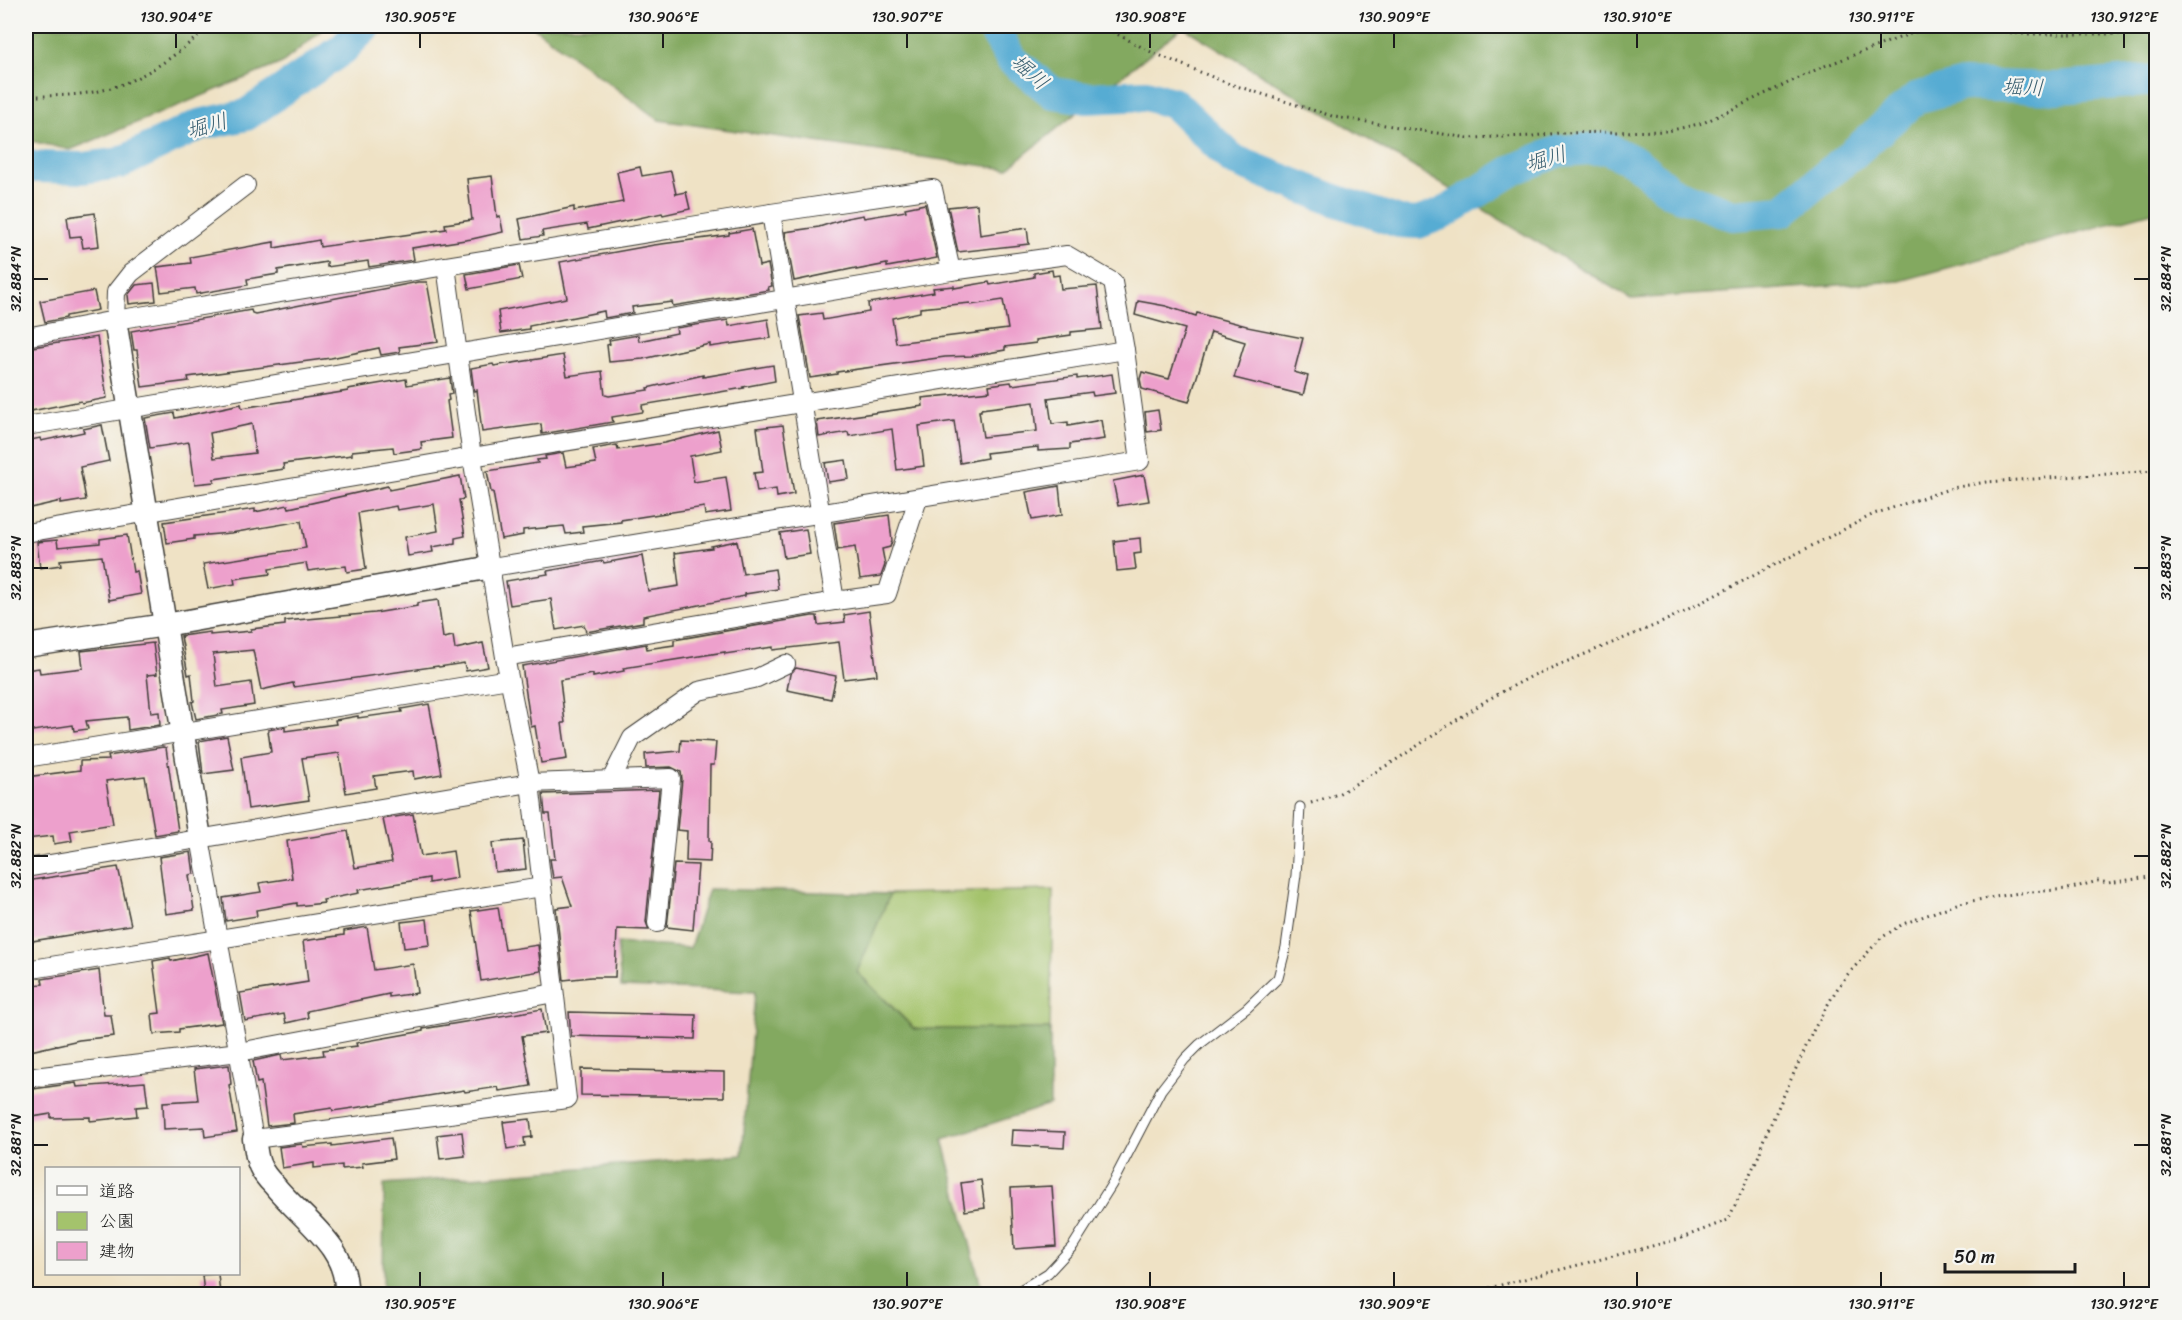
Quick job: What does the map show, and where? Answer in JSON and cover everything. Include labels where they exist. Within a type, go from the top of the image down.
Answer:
[{"type":"street","points":[[246,184],[131,273],[116,292],[115,320],[182,733],[260,1167],[286,1201],[311,1222],[331,1246],[340,1263],[347,1288],[346,1294]]},
{"type":"street","points":[[26,337],[115,320],[771,213],[933,189],[951,271]]},
{"type":"street","points":[[771,213],[835,601]]},
{"type":"street","points":[[26,426],[951,271],[1067,255],[1113,282],[1140,461],[492,567],[165,625],[26,646]]},
{"type":"street","points":[[254,1139],[567,1099],[530,783],[505,657],[492,567],[472,457],[446,266]]},
{"type":"street","points":[[26,533],[472,457],[1125,351]]},
{"type":"street","points":[[505,657],[886,594],[918,499]]},
{"type":"street","points":[[611,780],[632,738],[699,691],[757,678],[786,664]]},
{"type":"street","points":[[26,758],[509,679]]},
{"type":"street","points":[[26,868],[530,783],[671,778],[657,923]]},
{"type":"street","points":[[26,970],[542,887]]},
{"type":"street","points":[[26,1078],[239,1052],[554,993]]},
{"type":"lane","points":[[1014,1294],[1048,1274],[1073,1246],[1112,1184],[1161,1090],[1185,1059],[1200,1044],[1247,1008],[1278,978],[1286,947],[1293,896],[1300,807]]},
{"type":"path","points":[[26,96],[63,96],[99,91],[126,83],[159,65],[209,26]]},
{"type":"path","points":[[1102,26],[1149,51],[1227,83],[1335,117],[1468,138],[1559,133],[1668,131],[1704,123],[1822,66],[1915,32],[1954,29],[2020,34],[2141,34],[2157,31]]},
{"type":"path","points":[[1300,807],[1338,794],[1396,760],[1487,700],[1534,675],[1661,623],[1874,514],[1952,488],[1986,482],[2157,471]]},
{"type":"path","points":[[1466,1294],[1679,1239],[1728,1220],[1814,1029],[1835,992],[1881,938],[1903,924],[1959,903],[2019,893],[2068,889],[2098,881],[2108,883],[2157,876]]},
{"type":"green space","points":[[26,26],[327,26],[282,63],[70,150],[26,140]]},
{"type":"green space","points":[[532,26],[2156,26],[2156,211],[1900,281],[1631,299],[1183,27],[1007,169],[659,120]]},
{"type":"green space","points":[[709,889],[890,894],[857,972],[914,1029],[1050,1029],[1050,1105],[943,1139],[983,1294],[383,1294],[384,1184],[742,1155],[755,992],[621,987],[617,943],[690,948]]},
{"type":"green space","points":[[1053,890],[1050,1029],[915,1029],[857,972],[890,894]]},
{"type":"building","points":[[640,167],[642,176],[671,171],[676,194],[686,192],[690,209],[588,229],[587,224],[542,231],[543,236],[523,239],[519,219],[574,207],[574,211],[623,202],[617,172]]},
{"type":"building","points":[[492,176],[497,217],[500,216],[503,232],[412,248],[414,260],[369,267],[368,261],[327,267],[327,262],[278,270],[278,274],[247,279],[248,285],[196,294],[195,288],[161,292],[157,267],[191,263],[190,257],[274,242],[274,248],[319,240],[320,247],[446,229],[445,224],[472,220],[467,179]]},
{"type":"building","points":[[925,204],[937,258],[887,267],[887,264],[856,270],[856,268],[794,281],[785,232],[819,227],[863,215],[864,218],[906,211],[905,208]]},
{"type":"building","points":[[977,204],[980,235],[1027,228],[1029,244],[958,252],[948,207]]},
{"type":"building","points":[[95,213],[99,246],[83,248],[81,236],[70,237],[67,217]]},
{"type":"building","points":[[752,229],[759,266],[768,264],[772,286],[768,287],[769,290],[673,306],[672,302],[632,307],[633,313],[605,318],[604,311],[529,326],[529,329],[501,333],[498,311],[567,298],[560,262],[654,245],[729,235],[729,233]]},
{"type":"building","points":[[519,265],[522,279],[469,289],[466,274]]},
{"type":"building","points":[[1052,270],[1053,276],[1059,275],[1061,289],[1097,286],[1102,329],[1071,332],[1071,335],[1036,340],[1036,343],[1005,347],[1005,350],[971,356],[945,357],[810,378],[799,316],[822,313],[823,320],[869,312],[868,303],[934,292],[933,288],[954,286],[954,288],[989,282],[990,285],[1034,277],[1034,273]],"holes":[[[1003,300],[1008,329],[896,343],[892,318],[920,312],[920,308],[970,303],[971,305]]]},
{"type":"building","points":[[427,282],[438,342],[399,347],[400,352],[381,355],[379,348],[331,358],[188,377],[189,381],[142,387],[137,350],[134,350],[131,331],[251,310],[255,314]]},
{"type":"building","points":[[154,283],[156,301],[129,304],[128,295],[136,285]]},
{"type":"building","points":[[94,291],[98,310],[45,322],[40,301]]},
{"type":"building","points":[[1138,301],[1166,306],[1196,316],[1197,313],[1247,327],[1303,338],[1294,372],[1308,376],[1303,395],[1234,378],[1245,342],[1211,332],[1189,402],[1142,389],[1140,379],[1142,372],[1169,379],[1185,329],[1135,315]]},
{"type":"building","points":[[768,319],[771,338],[710,347],[710,344],[643,359],[609,362],[607,345],[610,344],[609,340],[638,335],[639,341],[677,333],[676,328],[728,320],[729,326]]},
{"type":"building","points":[[97,337],[107,398],[26,412],[26,348]]},
{"type":"building","points":[[563,355],[567,376],[602,371],[605,395],[609,396],[648,390],[647,388],[703,375],[703,377],[773,365],[775,381],[642,405],[643,412],[612,417],[613,422],[542,434],[541,424],[482,432],[477,390],[474,391],[471,368]]},
{"type":"building","points":[[1112,374],[1115,393],[1093,396],[1092,392],[1048,398],[1052,424],[1068,422],[1068,426],[1101,420],[1104,439],[1070,444],[1070,449],[1038,451],[1038,447],[986,453],[987,458],[960,463],[954,421],[919,426],[924,466],[897,470],[892,429],[849,436],[848,432],[819,437],[817,421],[923,406],[922,398],[990,391],[989,385],[1011,382],[1012,385],[1077,376],[1077,379]],"holes":[[[1034,402],[1037,431],[983,437],[979,411]]]},
{"type":"building","points":[[450,378],[452,394],[448,395],[449,400],[447,401],[452,438],[421,442],[422,449],[394,453],[393,447],[352,451],[352,455],[283,464],[284,469],[195,484],[189,442],[150,448],[145,418],[174,413],[175,418],[241,404],[242,408],[406,379],[407,385]],"holes":[[[252,424],[255,453],[214,458],[210,433]]]},
{"type":"building","points":[[1158,410],[1161,430],[1147,432],[1145,412]]},
{"type":"building","points":[[102,425],[109,461],[80,467],[86,500],[61,504],[61,501],[26,509],[26,441],[40,438],[41,441],[84,432],[83,429]]},
{"type":"building","points":[[783,425],[794,494],[777,497],[776,489],[757,492],[754,473],[763,472],[757,428]]},
{"type":"building","points":[[718,430],[722,450],[690,456],[694,482],[726,477],[731,511],[705,515],[704,507],[621,520],[621,522],[582,526],[583,532],[566,534],[564,526],[523,530],[523,535],[501,539],[487,471],[538,463],[537,460],[546,459],[545,456],[563,453],[566,467],[596,463],[593,449],[617,445],[618,450],[664,443]]},
{"type":"building","points":[[846,460],[849,479],[828,482],[825,463]]},
{"type":"building","points":[[1144,475],[1149,501],[1118,506],[1113,481]]},
{"type":"building","points":[[460,476],[464,499],[459,500],[465,536],[455,538],[455,543],[432,547],[433,552],[408,556],[405,537],[438,531],[434,504],[397,510],[396,506],[358,513],[366,569],[347,572],[346,566],[308,571],[306,563],[269,569],[270,574],[234,579],[235,584],[208,589],[203,564],[306,548],[301,521],[231,533],[194,536],[194,539],[167,543],[164,522],[255,509],[255,512],[288,505],[289,508],[388,486],[389,490]]},
{"type":"building","points":[[1059,486],[1062,515],[1032,520],[1026,492]]},
{"type":"building","points":[[889,515],[892,541],[890,547],[882,549],[885,565],[881,576],[860,579],[855,547],[838,550],[834,523]]},
{"type":"building","points":[[806,529],[810,554],[784,558],[780,533]]},
{"type":"building","points":[[127,535],[133,572],[137,571],[141,594],[109,600],[102,556],[60,560],[61,565],[40,568],[37,542],[57,540],[58,547],[100,543],[100,539]]},
{"type":"building","points":[[1140,538],[1141,553],[1134,554],[1136,569],[1117,571],[1114,541]]},
{"type":"building","points":[[737,541],[743,574],[775,569],[778,589],[643,616],[643,622],[586,632],[584,625],[556,630],[551,599],[510,605],[506,581],[548,574],[547,571],[642,556],[648,591],[679,586],[675,553],[712,548],[711,546]]},
{"type":"building","points":[[438,600],[443,638],[453,636],[455,649],[483,643],[488,667],[466,671],[464,663],[294,687],[293,683],[261,690],[253,650],[213,654],[217,687],[251,682],[254,705],[222,710],[223,714],[196,719],[192,702],[194,701],[191,674],[188,675],[181,636],[210,632],[210,635],[251,631],[251,629],[285,625],[285,621],[375,613]]},
{"type":"building","points":[[869,611],[877,675],[844,679],[839,642],[773,650],[773,647],[725,654],[725,652],[623,668],[624,671],[593,677],[593,674],[560,680],[565,723],[562,723],[567,759],[541,763],[535,726],[531,727],[522,666],[646,644],[647,649],[674,645],[674,640],[812,616],[817,616],[818,625],[845,622],[844,615]]},
{"type":"building","points":[[153,643],[157,674],[147,675],[151,713],[159,712],[160,725],[128,730],[127,717],[86,721],[88,729],[74,731],[73,725],[26,732],[26,670],[39,668],[40,673],[83,668],[81,651]]},
{"type":"building","points":[[796,668],[836,676],[831,699],[787,690],[790,674]]},
{"type":"building","points":[[429,704],[442,774],[414,779],[413,771],[374,776],[376,788],[346,793],[339,753],[302,758],[309,800],[248,809],[241,757],[271,752],[268,730],[285,727],[285,731],[336,724],[335,720],[402,712],[401,709]]},
{"type":"building","points":[[227,736],[234,770],[203,774],[199,741]]},
{"type":"building","points":[[681,740],[716,742],[714,765],[710,765],[710,862],[686,861],[687,831],[677,830],[681,772],[671,767],[646,768],[645,754],[680,751]]},
{"type":"building","points":[[166,748],[178,831],[155,835],[145,776],[106,781],[113,824],[70,831],[72,841],[54,844],[53,836],[26,839],[26,777],[80,770],[80,761],[109,760],[108,756]]},
{"type":"building","points":[[659,790],[646,922],[649,930],[617,929],[615,977],[564,980],[556,908],[572,906],[562,877],[553,878],[550,859],[555,859],[550,814],[545,814],[543,794]]},
{"type":"building","points":[[413,814],[421,856],[453,851],[457,878],[429,883],[429,878],[358,890],[359,893],[323,900],[324,903],[297,906],[297,903],[256,910],[257,916],[226,921],[223,898],[261,892],[259,883],[292,878],[287,841],[348,831],[355,868],[392,862],[383,819]]},
{"type":"building","points":[[523,840],[526,869],[495,872],[492,843]]},
{"type":"building","points":[[191,852],[194,874],[189,875],[194,910],[166,914],[159,857]]},
{"type":"building","points":[[674,864],[698,865],[693,930],[667,927]]},
{"type":"building","points":[[118,867],[131,925],[26,942],[26,881]]},
{"type":"building","points":[[498,907],[505,950],[538,945],[541,971],[481,981],[471,911]]},
{"type":"building","points":[[427,919],[430,945],[404,948],[401,922]]},
{"type":"building","points":[[367,927],[374,970],[413,964],[417,993],[389,997],[389,994],[307,1011],[308,1018],[286,1023],[284,1014],[245,1021],[240,993],[308,982],[303,941],[344,935],[344,931]]},
{"type":"building","points":[[208,953],[222,1023],[179,1029],[179,1032],[154,1034],[152,1014],[160,1013],[153,961],[170,958],[171,961]]},
{"type":"building","points":[[99,970],[104,1015],[111,1015],[114,1036],[79,1040],[26,1052],[26,986],[43,984],[42,979]]},
{"type":"building","points":[[542,1009],[546,1033],[522,1036],[531,1086],[499,1091],[498,1087],[465,1092],[464,1090],[333,1111],[332,1108],[293,1114],[294,1123],[267,1126],[261,1082],[257,1083],[253,1061],[281,1055],[282,1060],[324,1055],[323,1050],[357,1046],[356,1043]]},
{"type":"building","points":[[569,1012],[696,1015],[695,1039],[571,1036]]},
{"type":"building","points":[[229,1065],[231,1084],[229,1085],[237,1132],[205,1137],[204,1127],[164,1129],[163,1102],[198,1100],[194,1069]]},
{"type":"building","points":[[581,1069],[724,1072],[724,1097],[581,1095]]},
{"type":"building","points":[[145,1082],[148,1106],[136,1107],[137,1116],[90,1121],[90,1117],[51,1118],[51,1114],[26,1118],[26,1090],[76,1083],[77,1087]]},
{"type":"building","points":[[530,1119],[532,1137],[524,1138],[525,1146],[507,1149],[503,1122]]},
{"type":"building","points":[[1012,1130],[1065,1132],[1064,1148],[1011,1145]]},
{"type":"building","points":[[462,1132],[465,1156],[440,1159],[437,1135]]},
{"type":"building","points":[[391,1138],[394,1159],[362,1163],[363,1167],[342,1169],[342,1165],[314,1168],[314,1163],[282,1168],[279,1147],[302,1144],[303,1147],[332,1144],[332,1146]]},
{"type":"building","points":[[981,1180],[985,1208],[965,1211],[961,1183]]},
{"type":"building","points":[[1052,1186],[1056,1246],[1014,1249],[1011,1188]]},
{"type":"building","points":[[202,1275],[218,1275],[220,1294],[204,1294]]},
{"type":"waterway","name":"堀川","points":[[26,165],[83,168],[120,163],[199,125],[246,115],[343,49],[365,26]]},
{"type":"waterway","name":"堀川","points":[[992,26],[1011,59],[1053,93],[1086,98],[1146,95],[1175,104],[1233,160],[1329,198],[1399,222],[1418,223],[1444,213],[1515,169],[1559,151],[1606,148],[1637,163],[1671,192],[1733,215],[1783,211],[1916,98],[1963,85],[2058,88],[2156,80]]}]
